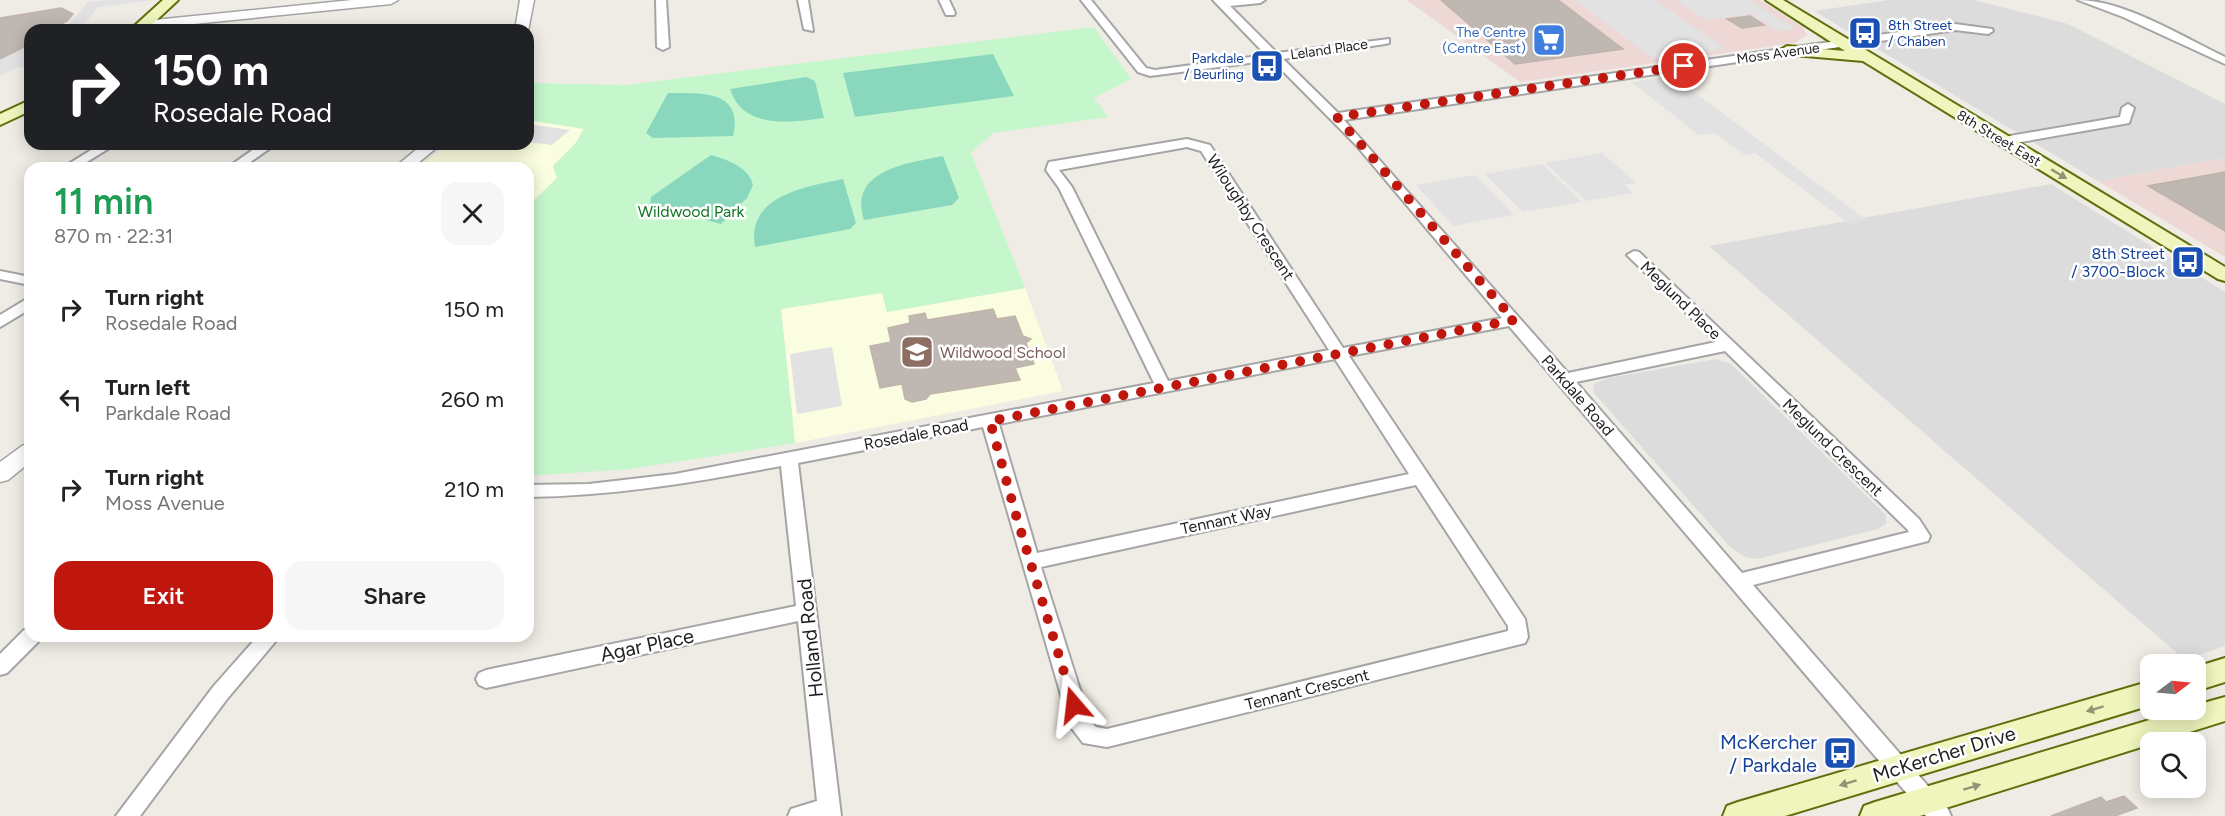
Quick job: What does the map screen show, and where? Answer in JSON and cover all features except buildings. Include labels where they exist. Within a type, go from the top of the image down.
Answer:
[{"type":"main road","points":[[153,24],[171,0]]},
{"type":"main road","points":[[155,24],[188,0]]},
{"type":"main road","name":"8th Street East","points":[[1773,0],[2225,275]]},
{"type":"main road","name":"8th Street East","points":[[1795,0],[2225,257]]},
{"type":"main road","points":[[1787,51],[1812,39],[1814,34],[1810,23]]},
{"type":"main road","points":[[1787,51],[1841,54],[1883,68]]},
{"type":"main road","points":[[0,109],[24,96]]},
{"type":"main road","points":[[0,120],[24,108]]},
{"type":"main road","points":[[2206,676],[2225,670]]},
{"type":"main road","name":"McKercher Drive","points":[[1738,816],[2140,696]]},
{"type":"main road","points":[[1875,816],[1933,808],[2225,709]]},
{"type":"street","points":[[178,24],[391,0]]},
{"type":"street","points":[[523,24],[527,0]]},
{"type":"street","points":[[662,0],[663,47]]},
{"type":"street","points":[[803,0],[809,29]]},
{"type":"street","points":[[944,0],[950,13]]},
{"type":"street","name":"Leland Place","points":[[1086,0],[1142,70],[1154,74],[1385,41]]},
{"type":"street","points":[[1220,2],[1260,0]]},
{"type":"street","points":[[2083,0],[2127,15],[2225,61]]},
{"type":"street","name":"Parkdale Road","points":[[1220,2],[1337,117],[1933,808]]},
{"type":"street","name":"Moss Avenue","points":[[1337,117],[1955,27],[1988,32]]},
{"type":"street","points":[[2004,141],[2125,120],[2128,108]]},
{"type":"street","name":"Wiloughby Crescent","points":[[1163,386],[1065,187],[1052,170],[1054,165],[1187,143],[1203,146],[1341,352]]},
{"type":"street","points":[[79,162],[100,150]]},
{"type":"street","points":[[242,162],[261,150]]},
{"type":"street","points":[[410,162],[425,150]]},
{"type":"street","name":"Meglund Place","points":[[1634,255],[1728,345]]},
{"type":"street","points":[[0,275],[24,280]]},
{"type":"street","points":[[0,322],[24,306]]},
{"type":"street","name":"Rosedale Road","points":[[534,491],[589,490],[675,480],[1514,320]]},
{"type":"street","points":[[1564,379],[1728,345]]},
{"type":"street","name":"Meglund Crescent","points":[[1728,345],[1913,524],[1920,536],[1738,581]]},
{"type":"street","name":"Tennant Crescent","points":[[990,421],[1081,726],[1091,736],[1107,738],[1518,637],[1518,625],[1341,352]]},
{"type":"street","points":[[0,474],[24,456]]},
{"type":"street","name":"Holland Road","points":[[789,459],[830,812]]},
{"type":"street","name":"Tennant Way","points":[[1030,561],[1422,477]]},
{"type":"street","name":"Agar Place","points":[[486,679],[807,611]]},
{"type":"street","points":[[0,667],[25,642]]},
{"type":"street","points":[[127,816],[220,693],[265,642]]},
{"type":"street","points":[[799,816],[830,812]]},
{"type":"shaded area","points":[[156,0],[99,7],[83,24],[69,24],[88,2]]},
{"type":"shaded area","points":[[1407,0],[1760,0],[1803,27],[1807,35],[1795,43],[1520,82]]},
{"type":"shaded area","points":[[1575,0],[1655,0],[1726,49],[1654,59]]},
{"type":"shaded area","points":[[1676,0],[1750,0],[1796,29],[1778,31],[1751,14],[1706,20]]},
{"type":"shaded area","points":[[1889,0],[1974,0],[2068,24],[2225,104],[2225,158],[2098,181],[1814,11]]},
{"type":"shaded area","points":[[24,48],[24,68],[17,67],[0,76],[0,59]]},
{"type":"shaded area","points":[[1672,76],[1867,220],[1849,224],[1755,153],[1745,155],[1715,133],[1699,135],[1631,82]]},
{"type":"shaded area","points":[[534,121],[584,128],[575,144],[553,166],[557,178],[534,200],[534,162],[425,162],[440,150],[534,150]]},
{"type":"shaded area","points":[[534,125],[570,130],[552,145],[534,143]]},
{"type":"shaded area","points":[[1602,153],[1637,183],[1625,185],[1633,193],[1586,201],[1545,163]]},
{"type":"shaded area","points":[[2225,158],[2225,257],[2098,181]]},
{"type":"shaded area","points":[[1542,164],[1582,202],[1523,212],[1485,174]]},
{"type":"shaded area","points":[[1475,175],[1514,215],[1453,226],[1416,185]]},
{"type":"shaded area","points":[[2051,184],[2225,292],[2225,646],[2202,654],[2178,654],[1709,246]]},
{"type":"shaded area","name":"Wildwood School","points":[[1025,288],[1063,391],[795,443],[781,309],[882,292],[887,312]]},
{"type":"shaded area","points":[[832,347],[842,406],[797,414],[790,354]]},
{"type":"shaded area","points":[[1716,359],[1731,364],[1886,515],[1886,524],[1878,529],[1757,559],[1745,557],[1730,547],[1594,393],[1593,384],[1609,378]]},
{"type":"green space","name":"Wildwood Park","points":[[1094,27],[1131,79],[1094,98],[1108,117],[993,133],[971,153],[1025,288],[887,312],[882,293],[781,309],[795,443],[631,469],[534,476],[534,200],[557,178],[553,166],[575,144],[584,129],[534,121],[534,83],[625,85]]},
{"type":"green space","points":[[993,54],[1014,96],[855,117],[843,73]]},
{"type":"green space","points":[[806,77],[815,81],[824,118],[782,122],[756,117],[736,102],[730,89]]},
{"type":"green space","points":[[668,93],[706,94],[726,102],[732,110],[735,121],[733,136],[653,138],[646,133]]},
{"type":"green space","points":[[711,155],[731,162],[742,169],[747,173],[753,185],[747,198],[721,224],[650,205],[651,197]]},
{"type":"green space","points":[[943,156],[959,198],[952,205],[864,220],[861,203],[865,190],[873,180],[898,166]]},
{"type":"green space","points":[[843,179],[856,223],[850,229],[755,247],[755,229],[760,216],[769,205],[797,190]]},
{"type":"place","name":"8th Street / Chaben","points":[[1865,33]]},
{"type":"place","name":"The Centre (Centre East)","points":[[1549,40]]},
{"type":"place","name":"Parkdale / Beurling","points":[[1267,66]]},
{"type":"place","name":"8th Street / 3700-Block","points":[[2188,262]]},
{"type":"place","name":"Wildwood School","points":[[917,352]]},
{"type":"place","name":"McKercher / Parkdale","points":[[1840,753]]},
{"type":"route","points":[[1074,705],[1015,512],[990,421],[1514,320],[1337,117],[1684,66]]}]
